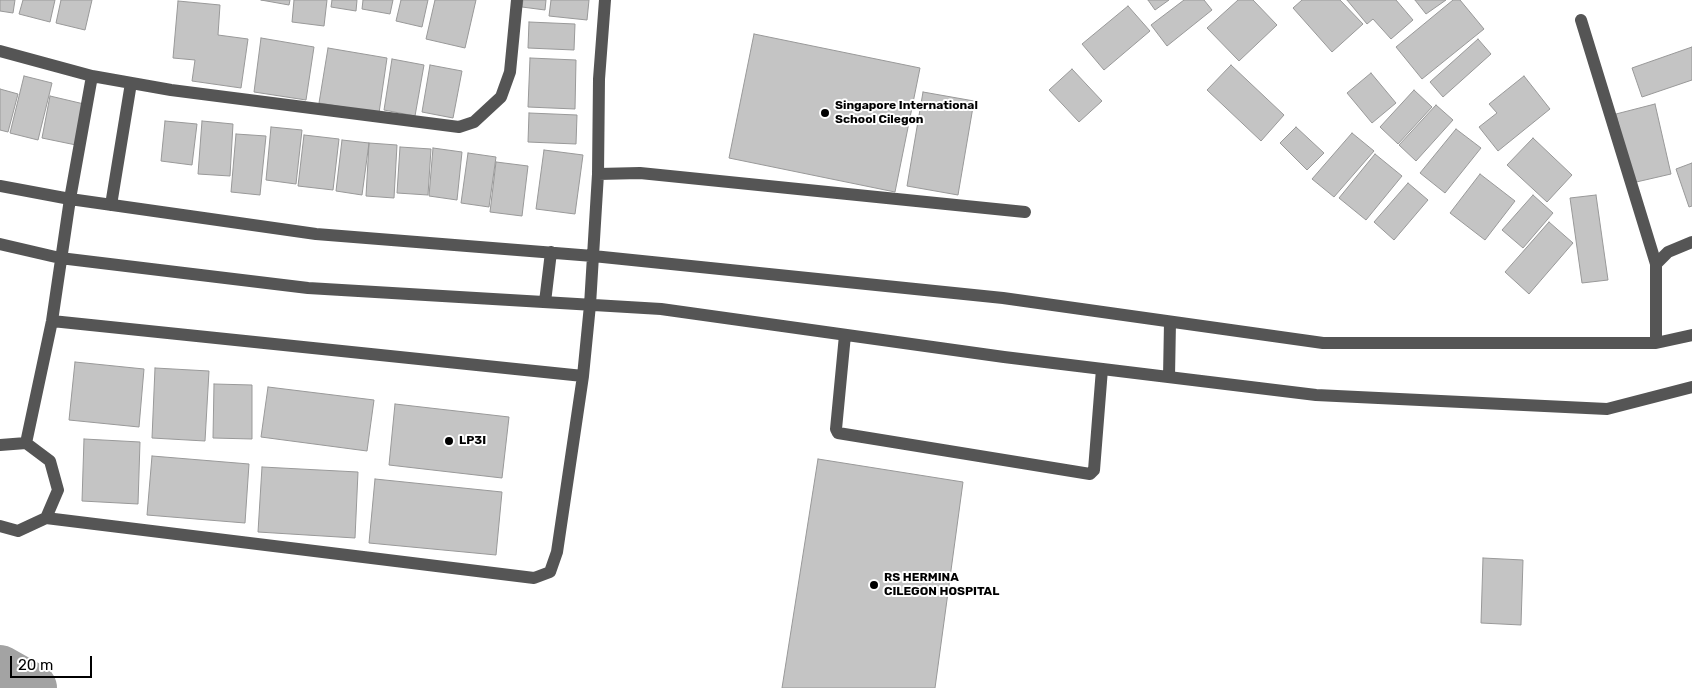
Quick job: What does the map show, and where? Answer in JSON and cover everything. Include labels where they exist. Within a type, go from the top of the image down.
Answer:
[{"type":"street","points":[[0,51],[92,76],[131,83],[298,108],[460,126],[474,122],[501,97],[510,72],[518,0]]},
{"type":"street","points":[[0,526],[18,531],[46,518],[534,578],[550,572],[557,552],[583,376],[590,305],[598,174],[599,79],[605,0]]},
{"type":"street","points":[[1581,20],[1656,264],[1656,343]]},
{"type":"street","points":[[26,443],[52,320],[60,258],[92,76]]},
{"type":"street","points":[[111,205],[131,83]]},
{"type":"street","points":[[598,174],[640,173],[1025,212]]},
{"type":"street","points":[[0,186],[70,199],[316,234],[551,252],[1003,298],[1323,344],[1656,343],[1692,335]]},
{"type":"street","points":[[1656,264],[1668,252],[1692,242]]},
{"type":"street","points":[[0,244],[60,258],[308,288],[661,309],[1102,369],[1316,395],[1607,409],[1692,387]]},
{"type":"street","points":[[545,302],[551,252]]},
{"type":"street","points":[[52,320],[583,376]]},
{"type":"street","points":[[1169,377],[1170,322]]},
{"type":"street","points":[[845,335],[836,429],[838,433],[1090,474],[1094,470],[1102,369]]},
{"type":"street","points":[[0,445],[26,443],[50,461],[58,490],[46,518]]},
{"type":"building","points":[[0,0],[15,0],[13,13],[0,11]]},
{"type":"building","points":[[23,0],[55,0],[50,22],[19,14]]},
{"type":"building","points":[[61,0],[92,0],[85,30],[56,23]]},
{"type":"building","points":[[261,0],[290,0],[289,5]]},
{"type":"building","points":[[294,0],[327,0],[324,26],[292,22]]},
{"type":"building","points":[[332,0],[357,0],[356,11],[331,7]]},
{"type":"building","points":[[363,0],[393,0],[390,14],[362,9]]},
{"type":"building","points":[[401,0],[428,0],[422,27],[396,21]]},
{"type":"building","points":[[435,0],[476,0],[465,48],[426,39]]},
{"type":"building","points":[[523,0],[546,0],[545,10],[522,7]]},
{"type":"building","points":[[551,0],[589,0],[587,20],[549,16]]},
{"type":"building","points":[[1148,0],[1169,0],[1155,10]]},
{"type":"building","points":[[1184,0],[1204,0],[1212,10],[1167,46],[1151,25]]},
{"type":"building","points":[[1238,0],[1253,0],[1277,25],[1239,61],[1207,28]]},
{"type":"building","points":[[1302,0],[1340,0],[1363,24],[1332,52],[1293,8]]},
{"type":"building","points":[[1347,0],[1396,0],[1413,20],[1391,39],[1373,19],[1367,24]]},
{"type":"building","points":[[1415,0],[1446,0],[1426,14]]},
{"type":"building","points":[[1453,0],[1460,0],[1484,29],[1422,79],[1396,47]]},
{"type":"building","points":[[178,1],[220,5],[218,35],[248,39],[241,88],[192,81],[195,60],[173,58]]},
{"type":"building","points":[[1128,6],[1150,31],[1104,70],[1082,44]]},
{"type":"building","points":[[529,22],[575,24],[574,50],[528,48]]},
{"type":"building","name":"Singapore International School Cilegon","points":[[754,34],[920,68],[895,192],[729,158]]},
{"type":"building","points":[[261,38],[314,47],[306,100],[254,92]]},
{"type":"building","points":[[1478,39],[1491,54],[1443,97],[1430,82]]},
{"type":"building","points":[[1692,47],[1692,80],[1642,97],[1632,68]]},
{"type":"building","points":[[328,48],[387,58],[379,113],[319,103]]},
{"type":"building","points":[[530,58],[576,60],[575,109],[528,107]]},
{"type":"building","points":[[392,59],[424,65],[415,116],[384,110]]},
{"type":"building","points":[[430,65],[462,71],[453,118],[422,112]]},
{"type":"building","points":[[1231,65],[1284,115],[1261,141],[1207,90]]},
{"type":"building","points":[[1072,69],[1102,101],[1079,122],[1049,90]]},
{"type":"building","points":[[1371,73],[1396,103],[1372,123],[1347,93]]},
{"type":"building","points":[[24,76],[52,83],[38,140],[10,133]]},
{"type":"building","points":[[1524,76],[1550,109],[1498,151],[1479,127],[1497,113],[1489,104]]},
{"type":"building","points":[[0,89],[18,94],[8,132],[0,130]]},
{"type":"building","points":[[1414,90],[1432,107],[1398,144],[1380,127]]},
{"type":"building","points":[[923,92],[974,101],[958,195],[907,186]]},
{"type":"building","points":[[50,96],[84,104],[76,145],[42,138]]},
{"type":"building","points":[[1655,104],[1671,174],[1632,183],[1616,114]]},
{"type":"building","points":[[1436,105],[1453,120],[1416,161],[1399,145]]},
{"type":"building","points":[[529,113],[577,115],[576,144],[528,142]]},
{"type":"building","points":[[165,121],[197,124],[192,165],[161,161]]},
{"type":"building","points":[[202,121],[233,124],[230,176],[198,174]]},
{"type":"building","points":[[271,127],[302,130],[296,184],[266,180]]},
{"type":"building","points":[[1296,127],[1324,153],[1307,170],[1280,143]]},
{"type":"building","points":[[1456,129],[1481,148],[1445,193],[1420,173]]},
{"type":"building","points":[[1352,133],[1374,151],[1334,197],[1312,179]]},
{"type":"building","points":[[236,134],[266,136],[260,195],[231,192]]},
{"type":"building","points":[[304,135],[339,139],[333,190],[298,186]]},
{"type":"building","points":[[1533,138],[1572,175],[1547,202],[1507,165]]},
{"type":"building","points":[[342,140],[369,143],[362,195],[336,191]]},
{"type":"building","points":[[369,143],[397,145],[394,198],[366,196]]},
{"type":"building","points":[[400,147],[431,149],[428,195],[397,193]]},
{"type":"building","points":[[433,148],[462,152],[457,200],[429,196]]},
{"type":"building","points":[[544,150],[583,155],[575,214],[536,209]]},
{"type":"building","points":[[468,153],[496,157],[489,207],[461,203]]},
{"type":"building","points":[[1375,154],[1402,176],[1366,220],[1339,198]]},
{"type":"building","points":[[496,162],[528,166],[522,216],[490,212]]},
{"type":"building","points":[[1692,163],[1692,206],[1689,207],[1676,169]]},
{"type":"building","points":[[1480,174],[1515,201],[1485,240],[1450,213]]},
{"type":"building","points":[[1408,183],[1428,200],[1394,240],[1374,222]]},
{"type":"building","points":[[1533,195],[1553,213],[1523,248],[1502,230]]},
{"type":"building","points":[[1596,195],[1608,280],[1582,283],[1570,198]]},
{"type":"building","points":[[1549,222],[1573,243],[1529,294],[1505,272]]},
{"type":"building","points":[[75,362],[144,369],[139,427],[69,420]]},
{"type":"building","points":[[155,368],[209,371],[205,441],[152,438]]},
{"type":"building","points":[[214,384],[252,385],[252,439],[213,438]]},
{"type":"building","points":[[268,387],[374,400],[367,451],[261,437]]},
{"type":"building","name":"LP3I","points":[[395,404],[509,417],[502,478],[389,465]]},
{"type":"building","points":[[84,439],[140,442],[138,504],[82,501]]},
{"type":"building","points":[[152,456],[249,464],[245,523],[147,515]]},
{"type":"building","name":"RS HERMINA CILEGON HOSPITAL","points":[[818,459],[963,482],[935,688],[782,688]]},
{"type":"building","points":[[262,467],[358,472],[355,538],[258,532]]},
{"type":"building","points":[[375,479],[502,492],[496,555],[369,543]]},
{"type":"building","points":[[1483,558],[1523,560],[1521,625],[1481,623]]},
{"type":"waterway","points":[[0,670],[32,688]]},
{"type":"place","name":"Singapore International School Cilegon","points":[[825,113]]},
{"type":"place","name":"LP3I","points":[[449,441]]},
{"type":"place","name":"RS HERMINA CILEGON HOSPITAL","points":[[874,585]]}]
